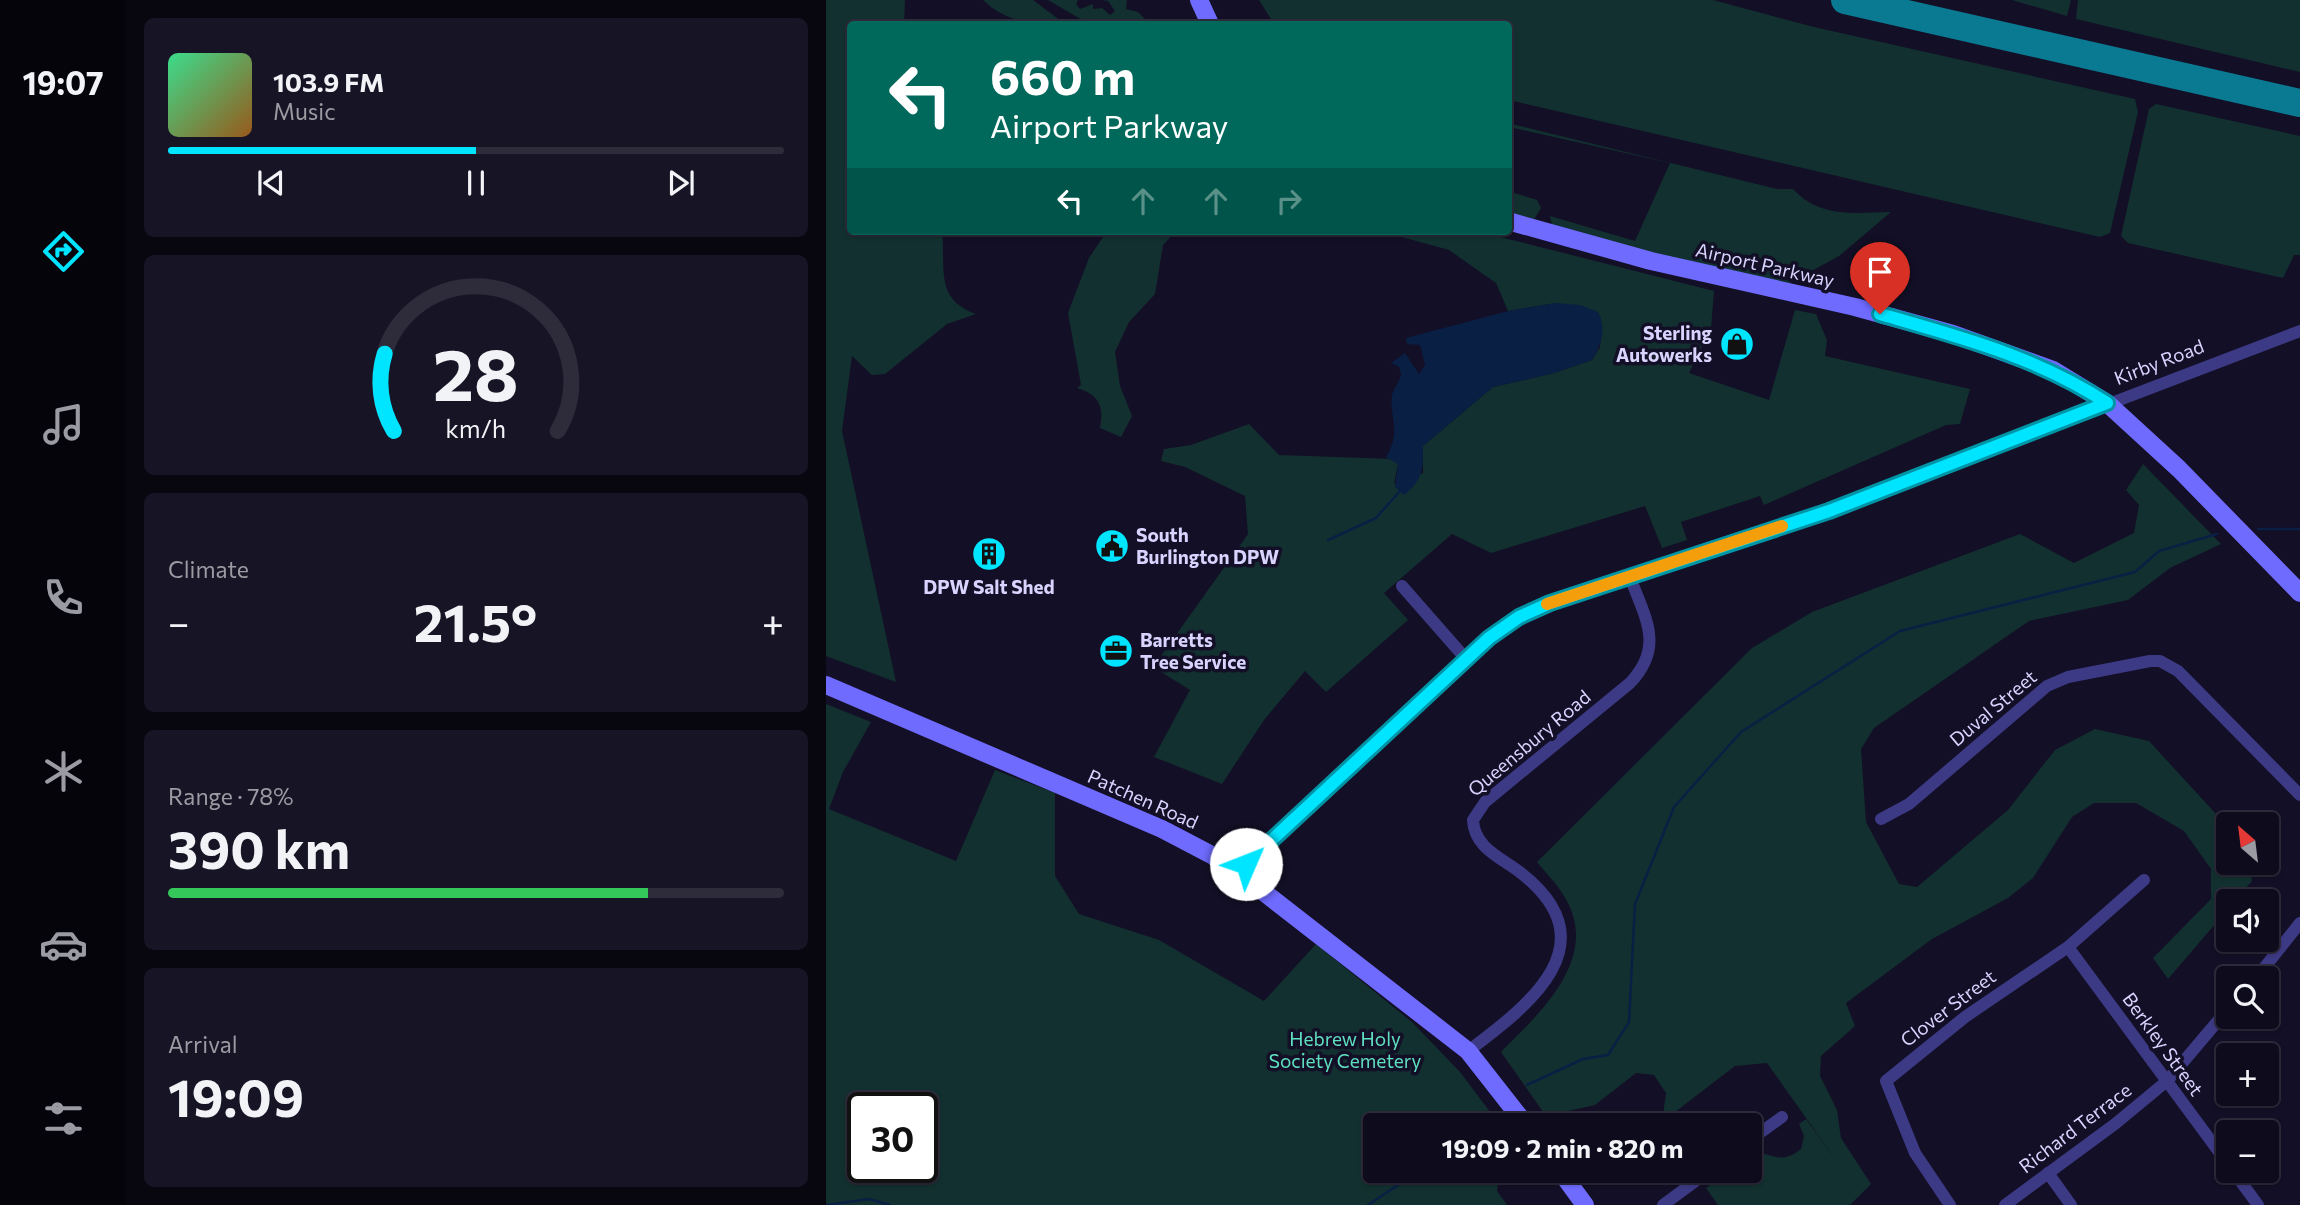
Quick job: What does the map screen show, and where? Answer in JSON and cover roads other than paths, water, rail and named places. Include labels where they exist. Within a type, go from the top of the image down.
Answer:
[{"type":"main road","points":[[1199,0],[1209,21]]},
{"type":"main road","name":"Airport Parkway","points":[[1512,222],[1639,258],[1855,307],[1953,334],[2053,370],[2107,403],[2179,469],[2300,593]]},
{"type":"main road","name":"Patchen Road","points":[[826,685],[1162,829],[1239,871],[1468,1051],[1517,1113]]},
{"type":"main road","points":[[1568,1183],[1584,1205]]},
{"type":"street","name":"Kirby Road","points":[[1239,871],[1466,659],[1504,627],[1535,608],[1829,511],[2300,331]]},
{"type":"street","name":"Queensbury Road","points":[[1468,1051],[1512,1017],[1539,990],[1554,967],[1562,940],[1559,919],[1548,898],[1478,841],[1473,820],[1485,802],[1609,701],[1646,664],[1650,655],[1650,636],[1630,577]]},
{"type":"street","points":[[1402,586],[1466,659]]},
{"type":"street","name":"Duval Street","points":[[1881,818],[1909,804],[2047,686],[2068,677],[2150,661],[2168,664],[2178,671],[2300,795]]},
{"type":"street","name":"Clover Street","points":[[1950,1205],[1915,1153],[1886,1081],[1965,1017],[2068,947],[2144,880]]},
{"type":"street","points":[[2266,966],[2300,923]]},
{"type":"street","name":"Berkley Street","points":[[2068,947],[2216,1148]]},
{"type":"street","name":"Richard Terrace","points":[[2005,1205],[2167,1081],[2216,1023]]},
{"type":"street","points":[[1762,1131],[1782,1117]]},
{"type":"street","points":[[2048,1173],[2071,1205]]},
{"type":"street","points":[[1663,1205],[1693,1183]]},
{"type":"street","points":[[2242,1183],[2258,1205]]},
{"type":"water","points":[[1556,303],[1580,305],[1598,312],[1602,337],[1592,360],[1554,373],[1493,387],[1423,446],[1421,474],[1404,495],[1395,487],[1398,464],[1386,457],[1394,432],[1392,395],[1401,374],[1399,367],[1391,363],[1405,353],[1419,374],[1425,365],[1420,345],[1407,344],[1406,338],[1508,311]]},
{"type":"waterway","points":[[1328,540],[1376,518],[1400,491]]},
{"type":"waterway","points":[[2258,529],[2300,529]]},
{"type":"waterway","points":[[1527,1085],[1583,1059],[1608,1055],[1629,1022],[1635,904],[1674,807],[1741,732],[1900,631],[2135,572],[2159,551],[2217,534]]},
{"type":"waterway","points":[[1368,1205],[1401,1183]]},
{"type":"waterway","points":[[826,1205],[869,1199],[890,1205]]},
{"type":"place","name":"Sterling Autowerks","points":[[1737,344]]},
{"type":"place","name":"South Burlington DPW","points":[[1112,546]]},
{"type":"place","name":"DPW Salt Shed","points":[[989,554]]},
{"type":"place","name":"Barretts Tree Service","points":[[1116,651]]},
{"type":"park label","name":"Hebrew Holy Society Cemetery","points":[[1345,1050]]}]
